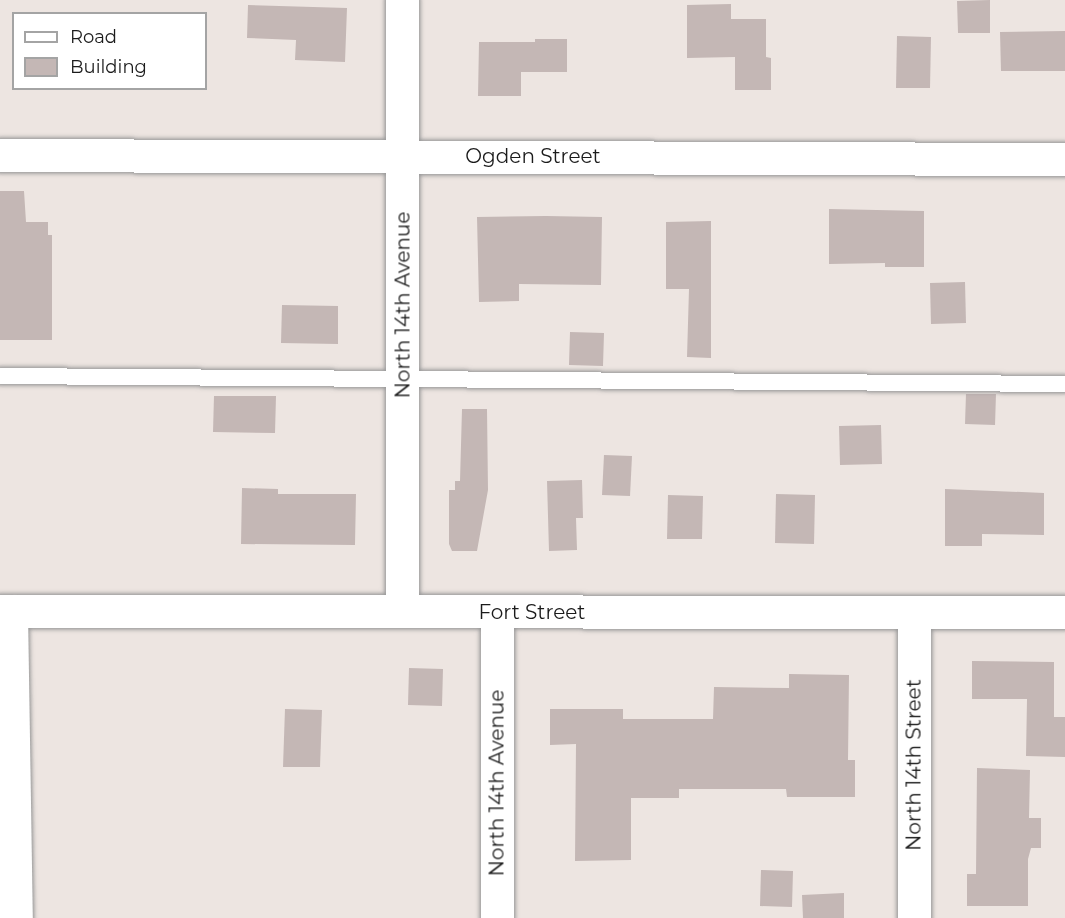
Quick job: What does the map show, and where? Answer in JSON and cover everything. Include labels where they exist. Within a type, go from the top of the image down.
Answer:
[{"type":"street","name":"North 14th Avenue","points":[[402,0],[402,611]]},
{"type":"street","name":"Ogden Street","points":[[0,155],[1065,159]]},
{"type":"street","name":"Fort Street","points":[[5,611],[1065,612]]},
{"type":"street","points":[[5,611],[16,918]]},
{"type":"street","name":"North 14th Avenue","points":[[497,612],[497,918]]},
{"type":"street","name":"North 14th Street","points":[[914,612],[914,918]]},
{"type":"lane","points":[[0,376],[402,376],[1065,384]]},
{"type":"building","points":[[990,0],[990,33],[958,33],[957,1]]},
{"type":"building","points":[[731,4],[731,19],[766,19],[766,57],[771,58],[771,90],[735,90],[735,57],[687,58],[687,5]]},
{"type":"building","points":[[248,5],[347,8],[345,62],[295,60],[296,40],[247,38]]},
{"type":"building","points":[[1065,31],[1065,71],[1001,71],[1000,32]]},
{"type":"building","points":[[897,36],[931,37],[930,88],[896,88]]},
{"type":"building","points":[[535,39],[567,39],[567,72],[521,72],[521,96],[478,96],[479,42],[535,42]]},
{"type":"building","points":[[0,191],[24,191],[26,222],[48,222],[48,235],[52,235],[52,340],[0,340]]},
{"type":"building","points":[[829,209],[924,211],[924,267],[885,267],[885,263],[829,264]]},
{"type":"building","points":[[477,217],[602,217],[601,285],[519,284],[519,301],[479,302]]},
{"type":"building","points":[[711,221],[711,358],[687,357],[689,289],[666,289],[666,222]]},
{"type":"building","points":[[965,282],[966,323],[931,324],[930,283]]},
{"type":"building","points":[[282,305],[338,306],[338,344],[281,343]]},
{"type":"building","points":[[570,332],[604,333],[603,366],[569,365]]},
{"type":"building","points":[[966,394],[996,394],[995,425],[965,424]]},
{"type":"building","points":[[214,396],[276,396],[275,433],[213,432]]},
{"type":"building","points":[[462,409],[487,409],[488,490],[477,551],[452,551],[449,544],[449,490],[455,490],[455,481],[460,481]]},
{"type":"building","points":[[881,425],[882,464],[840,465],[839,426]]},
{"type":"building","points":[[604,455],[632,456],[630,496],[602,495]]},
{"type":"building","points":[[582,480],[583,518],[576,518],[577,550],[549,551],[547,481]]},
{"type":"building","points":[[242,488],[278,489],[278,494],[356,494],[355,545],[241,544]]},
{"type":"building","points":[[945,489],[1044,493],[1044,535],[982,534],[982,546],[945,546]]},
{"type":"building","points":[[776,494],[815,495],[814,544],[775,543]]},
{"type":"building","points":[[668,495],[703,496],[702,539],[667,539]]},
{"type":"building","points":[[972,661],[1054,662],[1054,717],[1065,717],[1065,757],[1026,756],[1027,699],[972,699]]},
{"type":"building","points":[[409,668],[443,669],[442,706],[408,705]]},
{"type":"building","points":[[789,674],[849,675],[848,760],[855,760],[855,797],[787,797],[786,789],[679,789],[679,798],[631,798],[631,860],[575,861],[576,744],[550,745],[550,709],[623,709],[623,719],[713,719],[714,687],[789,688]]},
{"type":"building","points":[[285,709],[322,710],[320,767],[283,767]]},
{"type":"building","points":[[977,768],[1030,770],[1029,818],[1041,818],[1041,848],[1031,848],[1028,859],[1028,906],[967,906],[967,874],[976,874]]},
{"type":"building","points":[[761,870],[793,871],[792,907],[760,906]]},
{"type":"building","points":[[844,893],[844,918],[803,918],[802,895]]}]
